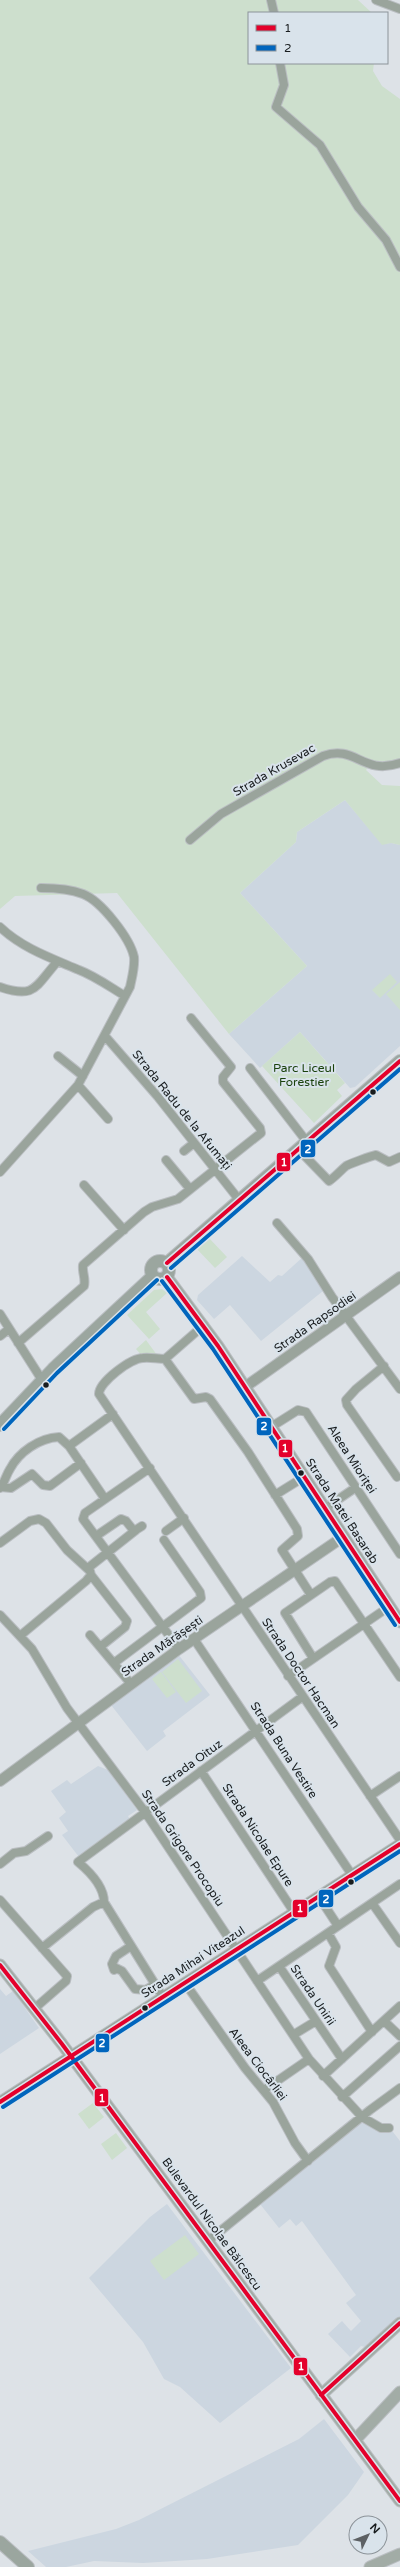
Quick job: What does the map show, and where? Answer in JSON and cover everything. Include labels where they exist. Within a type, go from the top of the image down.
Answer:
[{"type":"main road","points":[[167,1263],[400,1061]]},
{"type":"main road","points":[[159,1261],[167,1263],[169,1271],[167,1277],[158,1279],[153,1276],[151,1271],[154,1263],[159,1261]]},
{"type":"main road","points":[[0,1425],[42,1380],[153,1276]]},
{"type":"main road","name":"Strada Matei Basarab","points":[[167,1277],[204,1325],[400,1622]]},
{"type":"main road","name":"Bulevardul Nicolae Bălcescu","points":[[0,1965],[35,2008],[321,2395],[399,2497]]},
{"type":"main road","points":[[321,2395],[400,2323]]},
{"type":"main road","points":[[355,2440],[400,2393]]},
{"type":"main road","points":[[0,2542],[28,2567]]},
{"type":"main road","points":[[0,2551],[18,2567]]},
{"type":"main road","points":[[370,2567],[400,2554]]},
{"type":"street","points":[[271,0],[274,12]]},
{"type":"street","points":[[381,1],[400,9]]},
{"type":"street","points":[[280,64],[284,85],[276,107],[320,145],[358,207],[386,240],[400,267]]},
{"type":"street","name":"Strada Krusevac","points":[[190,840],[221,814],[330,753],[346,754],[378,768],[400,763]]},
{"type":"street","points":[[1,1168],[78,1084],[105,1036],[125,996],[133,975],[134,957],[131,948],[117,926],[94,899],[84,894],[62,888],[41,888]]},
{"type":"street","points":[[0,927],[18,941],[57,962],[80,970],[125,996]]},
{"type":"street","points":[[0,987],[17,993],[27,992],[35,987],[57,962]]},
{"type":"street","points":[[18,1343],[84,1286],[86,1279],[82,1272],[83,1265],[152,1207],[178,1199],[214,1168],[262,1131],[223,1082],[223,1077],[231,1067],[191,1018]]},
{"type":"street","name":"Strada Radu de la Afumați","points":[[105,1036],[158,1096],[240,1201]]},
{"type":"street","points":[[58,1056],[83,1076]]},
{"type":"street","points":[[250,1068],[303,1146],[329,1181],[347,1166],[357,1164],[369,1156],[376,1154],[389,1162],[400,1157]]},
{"type":"street","points":[[78,1084],[108,1119]]},
{"type":"street","points":[[184,1151],[194,1143]]},
{"type":"street","points":[[166,1160],[190,1189]]},
{"type":"street","points":[[84,1185],[124,1230]]},
{"type":"street","points":[[277,1223],[308,1259],[400,1389]]},
{"type":"street","name":"Strada Rapsodiei","points":[[245,1387],[400,1277]]},
{"type":"street","points":[[0,1314],[42,1380]]},
{"type":"street","points":[[204,1325],[165,1359],[194,1399],[206,1397],[210,1399],[299,1532],[298,1536],[282,1550],[311,1595]]},
{"type":"street","points":[[0,1336],[9,1329]]},
{"type":"street","name":"Strada Doctor Hacman","points":[[165,1359],[143,1358],[129,1362],[102,1386],[99,1394],[184,1518],[302,1698],[400,1840]]},
{"type":"street","points":[[384,1366],[356,1389],[346,1400],[347,1405],[397,1477]]},
{"type":"street","name":"Aleea Mioriței","points":[[271,1427],[298,1410],[306,1412],[400,1554]]},
{"type":"street","points":[[69,1446],[113,1414]]},
{"type":"street","points":[[81,1462],[50,1486],[43,1485],[32,1474],[11,1488],[1,1488],[10,1467],[30,1447],[59,1437],[69,1446],[81,1462],[105,1499]]},
{"type":"street","points":[[150,1468],[83,1516],[179,1649]]},
{"type":"street","points":[[275,1495],[304,1477]]},
{"type":"street","points":[[324,1509],[355,1488]]},
{"type":"street","points":[[166,1530],[184,1518]]},
{"type":"street","points":[[0,1543],[30,1520],[39,1519],[46,1523],[67,1550],[89,1571],[127,1621],[125,1627],[100,1647]]},
{"type":"street","points":[[21,1635],[86,1581],[89,1571],[108,1552],[139,1528],[134,1531],[126,1521],[121,1519],[96,1536]]},
{"type":"street","name":"Strada Mărășești","points":[[0,1781],[179,1649],[343,1537]]},
{"type":"street","points":[[114,1663],[197,1602],[201,1595],[164,1540]]},
{"type":"street","points":[[313,1658],[285,1613],[334,1581],[400,1677]]},
{"type":"street","points":[[288,1676],[390,1606]]},
{"type":"street","name":"Strada Grigore Procopiu","points":[[0,1614],[21,1635],[78,1723],[145,1812],[309,2059],[342,2097],[362,2117],[381,2128],[389,2128]]},
{"type":"street","points":[[90,1635],[131,1684]]},
{"type":"street","name":"Strada Buna Vestire","points":[[194,1639],[352,1875]]},
{"type":"street","name":"Strada Oituz","points":[[104,1902],[104,1893],[85,1868],[78,1862],[256,1730],[302,1698]]},
{"type":"street","name":"Strada Nicolae Epure","points":[[201,1771],[294,1912]]},
{"type":"street","points":[[370,1796],[400,1776]]},
{"type":"street","points":[[0,1864],[14,1853],[26,1851],[48,1836]]},
{"type":"street","name":"Strada Mihai Viteazul","points":[[0,2102],[400,1844]]},
{"type":"street","name":"Strada Unirii","points":[[342,2059],[279,1966],[400,1884]]},
{"type":"street","points":[[319,1897],[338,1926]]},
{"type":"street","points":[[0,1900],[67,1976],[66,1981],[35,2008]]},
{"type":"street","points":[[42,1948],[93,1907],[104,1902],[163,1997]]},
{"type":"street","points":[[372,1902],[400,1943]]},
{"type":"street","points":[[328,1933],[336,1947],[329,1966],[372,2032]]},
{"type":"street","points":[[131,1946],[114,1957],[112,1964],[115,1969],[122,1971],[136,1989],[146,1990],[155,1984]]},
{"type":"street","points":[[257,1981],[279,1966]]},
{"type":"street","name":"Aleea Ciocârliei","points":[[185,1983],[244,2066],[264,2090],[282,2116],[295,2143],[308,2161]]},
{"type":"street","points":[[323,2076],[400,2006]]},
{"type":"street","points":[[293,2035],[316,2021]]},
{"type":"street","points":[[384,2021],[400,2036]]},
{"type":"street","points":[[342,2097],[400,2046]]},
{"type":"street","points":[[264,2090],[309,2059]]},
{"type":"street","points":[[208,2241],[400,2088]]},
{"type":"shaded area","points":[[345,800],[382,844],[391,843],[400,845],[400,1046],[355,1087],[350,1088],[300,1032],[260,1068],[229,1034],[307,966],[240,893],[296,842],[297,832]]},
{"type":"shaded area","points":[[242,1256],[270,1282],[278,1275],[282,1276],[304,1256],[323,1291],[261,1341],[230,1305],[214,1319],[197,1300],[198,1295]]},
{"type":"shaded area","points":[[178,1654],[210,1695],[163,1731],[166,1736],[147,1751],[111,1705]]},
{"type":"shaded area","points":[[98,1766],[108,1770],[137,1810],[128,1816],[130,1820],[79,1857],[62,1835],[68,1831],[59,1818],[66,1812],[51,1791],[67,1780],[71,1784]]},
{"type":"shaded area","points":[[0,1989],[6,1996],[13,1991],[39,2028],[0,2054]]},
{"type":"shaded area","points":[[362,2120],[393,2132],[400,2141],[400,2318],[370,2348],[361,2346],[350,2357],[328,2334],[342,2321],[351,2331],[361,2321],[346,2303],[356,2295],[302,2221],[296,2226],[290,2219],[279,2228],[260,2204]]},
{"type":"shaded area","points":[[167,2204],[291,2368],[220,2423],[180,2387],[164,2379],[143,2342],[89,2278],[150,2217]]},
{"type":"shaded area","points":[[324,2419],[364,2472],[348,2495],[298,2545],[207,2559],[143,2563],[94,2561],[66,2567],[46,2567],[28,2551],[116,2529],[139,2520],[299,2439]]},
{"type":"green space","points":[[0,0],[358,0],[371,12],[248,12],[248,64],[374,64],[373,71],[382,86],[400,99],[400,761],[382,763],[373,761],[366,770],[382,785],[400,786],[400,845],[391,843],[382,845],[345,800],[297,832],[296,842],[240,893],[307,966],[229,1034],[117,893],[15,896],[0,909]]},
{"type":"green space","points":[[390,974],[397,982],[380,998],[372,990]]},
{"type":"green space","points":[[400,982],[400,1010],[386,994]]},
{"type":"green space","name":"Parc Liceul Forestier","points":[[300,1032],[345,1083],[337,1090],[342,1096],[314,1123],[262,1066]]},
{"type":"green space","points":[[208,1237],[227,1257],[215,1268],[196,1248]]},
{"type":"green space","points":[[162,1289],[167,1293],[146,1312],[160,1329],[149,1339],[127,1315],[154,1290]]},
{"type":"green space","points":[[146,1340],[157,1355],[143,1357],[136,1349]]},
{"type":"green space","points":[[178,1659],[202,1691],[186,1703],[162,1672]]},
{"type":"green space","points":[[161,1672],[176,1692],[167,1698],[152,1679]]},
{"type":"green space","points":[[93,2103],[104,2117],[89,2129],[78,2114]]},
{"type":"green space","points":[[116,2133],[127,2148],[112,2160],[101,2144]]},
{"type":"green space","points":[[185,2235],[199,2254],[164,2280],[150,2261]]},
{"type":"transit line","name":"1","points":[[167,1263],[400,1061]]},
{"type":"transit line","name":"2","points":[[171,1268],[400,1069]]},
{"type":"transit line","name":"1","points":[[167,1277],[218,1346],[400,1622]]},
{"type":"transit line","name":"2","points":[[4,1429],[57,1373],[157,1280]]},
{"type":"transit line","name":"2","points":[[162,1281],[213,1349],[395,1625]]},
{"type":"transit line","name":"1","points":[[0,2102],[400,1844]]},
{"type":"transit line","name":"2","points":[[3,2107],[400,1851]]},
{"type":"transit line","name":"1","points":[[0,1965],[62,2044],[400,2501]]},
{"type":"transit line","name":"1","points":[[321,2395],[400,2323]]}]
